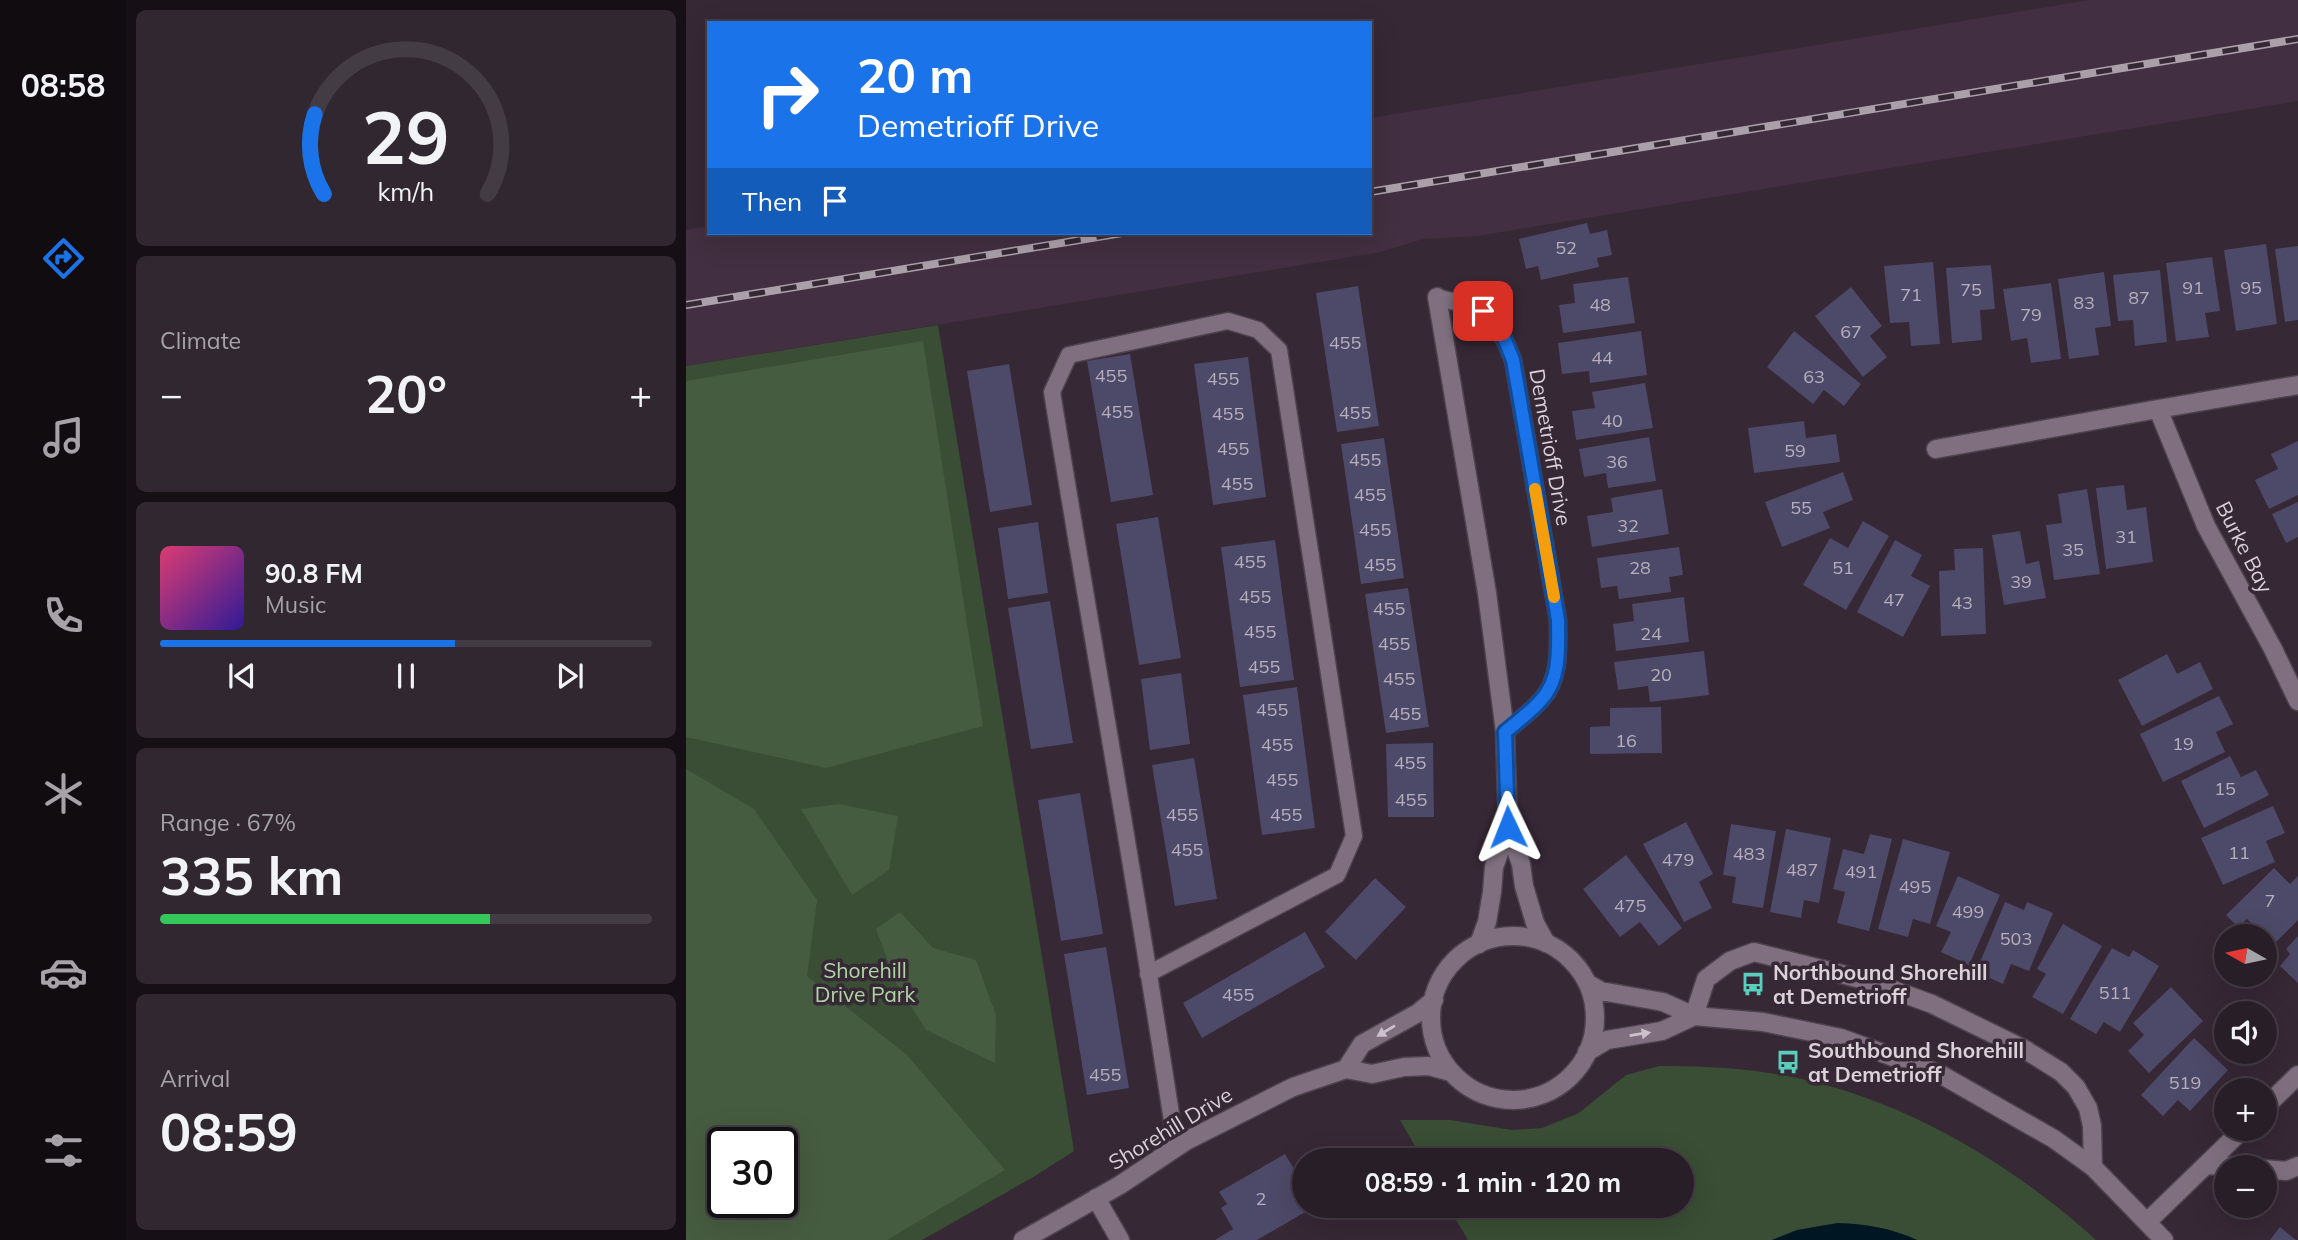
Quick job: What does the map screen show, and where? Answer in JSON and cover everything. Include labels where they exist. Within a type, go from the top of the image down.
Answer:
[{"type":"street","name":"Demetrioff Drive","points":[[1437,297],[1487,593],[1505,732],[1508,827],[1521,864],[1524,886],[1535,923],[1546,943]]},
{"type":"street","points":[[1936,449],[2298,385]]},
{"type":"street","name":"Burke Bay","points":[[2158,410],[2206,526],[2298,701]]},
{"type":"street","name":"Demetrioff Drive","points":[[1479,944],[1487,922],[1493,867],[1508,827]]},
{"type":"street","name":"Shorehill Drive","points":[[1506,937],[1546,943],[1574,964],[1587,983],[1592,997],[1595,1025],[1587,1052],[1571,1077],[1559,1086],[1532,1098],[1517,1100],[1488,1096],[1462,1082],[1451,1072],[1438,1050],[1432,1013],[1440,982],[1464,953],[1479,944],[1506,937]]},
{"type":"street","points":[[1587,1052],[1606,1040],[1662,1031],[1694,1016],[1706,979],[1730,961],[1754,951],[1869,981],[1932,1004],[2024,1049],[2061,1072],[2076,1087],[2088,1108],[2092,1126],[2093,1167]]},
{"type":"street","points":[[1587,983],[1601,990],[1663,1002],[1694,1016],[1763,1022],[1841,1038],[1940,1074],[2054,1139],[2093,1167],[2164,1240]]},
{"type":"street","name":"Shorehill Drive","points":[[1346,1069],[1363,1044],[1418,1013],[1434,1000]]},
{"type":"street","name":"Shorehill Drive","points":[[1023,1240],[1176,1147],[1293,1087],[1346,1069],[1372,1074],[1404,1066],[1429,1066],[1451,1072]]},
{"type":"street","points":[[2277,1095],[2298,1075]]},
{"type":"street","points":[[2147,1222],[2231,1141]]},
{"type":"street","points":[[2207,1165],[2214,1165]]},
{"type":"street","points":[[2277,1170],[2286,1171],[2298,1166]]},
{"type":"street","points":[[1096,1198],[1121,1240]]},
{"type":"lane","name":"Demetrioff Drive","points":[[1437,297],[1483,311],[1499,326],[1513,360],[1558,620],[1558,660],[1551,684],[1543,699],[1505,732]]},
{"type":"lane","points":[[1147,974],[1337,875],[1354,836],[1279,351],[1258,330],[1228,321],[1069,355],[1052,392],[1147,974],[1176,1147]]},
{"type":"shaded area","points":[[2090,0],[2298,0],[2298,101],[1477,236],[1423,239],[1381,252],[686,366],[686,230],[707,226],[707,235],[1372,235],[1372,118]]},
{"type":"green space","name":"Shorehill Drive Park","points":[[938,325],[1074,1151],[922,1240],[686,1240],[686,366]]},
{"type":"green space","points":[[923,341],[983,726],[826,768],[686,737],[686,381]]},
{"type":"green space","points":[[686,769],[754,809],[817,900],[807,976],[907,1055],[1005,1170],[887,1240],[686,1240]]},
{"type":"green space","points":[[839,804],[898,816],[889,870],[852,895],[801,809]]},
{"type":"green space","points":[[900,912],[933,948],[976,960],[996,1015],[995,1063],[926,1030],[895,981],[876,929]]},
{"type":"green space","points":[[1659,1066],[1707,1067],[1756,1071],[1803,1079],[1849,1092],[1895,1109],[1981,1153],[2060,1209],[2096,1240],[1917,1240],[1879,1228],[1844,1224],[1810,1228],[1772,1240],[1468,1240],[1455,1218],[1694,1218],[1694,1148],[1416,1148],[1400,1120],[1450,1120],[1512,1130],[1542,1128],[1579,1113],[1626,1075]]},
{"type":"water","points":[[1838,1223],[1878,1227],[1917,1240],[1772,1240],[1797,1230]]},
{"type":"building","points":[[1587,223],[1590,234],[1607,230],[1612,255],[1597,258],[1599,267],[1541,280],[1538,266],[1526,269],[1519,239]]},
{"type":"building","points":[[2266,244],[2277,324],[2236,331],[2224,250]]},
{"type":"building","points":[[2298,246],[2298,320],[2285,322],[2275,249]]},
{"type":"building","points":[[2212,257],[2220,311],[2205,313],[2209,337],[2176,341],[2166,263]]},
{"type":"building","points":[[1933,262],[1940,344],[1911,346],[1909,322],[1890,323],[1884,266]]},
{"type":"building","points":[[1991,265],[1995,309],[1980,310],[1982,340],[1952,343],[1946,268]]},
{"type":"building","points":[[2160,270],[2167,342],[2135,346],[2133,320],[2118,321],[2113,275]]},
{"type":"building","points":[[2104,272],[2111,326],[2095,328],[2099,355],[2069,359],[2058,279]]},
{"type":"building","points":[[1628,277],[1635,323],[1563,333],[1559,305],[1575,303],[1573,284]]},
{"type":"building","points":[[2051,283],[2061,359],[2031,363],[2027,338],[2011,341],[2003,289]]},
{"type":"building","points":[[1358,286],[1379,426],[1337,432],[1316,293]]},
{"type":"building","points":[[1851,287],[1882,326],[1870,336],[1887,357],[1863,377],[1815,316]]},
{"type":"building","points":[[1641,331],[1647,375],[1590,383],[1589,371],[1562,374],[1558,343]]},
{"type":"building","points":[[1794,331],[1861,384],[1844,406],[1824,390],[1813,404],[1767,367]]},
{"type":"building","points":[[1130,354],[1153,495],[1111,502],[1087,361]]},
{"type":"building","points":[[1248,357],[1266,497],[1213,505],[1194,364]]},
{"type":"building","points":[[1009,364],[1032,505],[990,512],[967,371]]},
{"type":"building","points":[[1645,383],[1653,428],[1576,440],[1572,411],[1595,408],[1592,392]]},
{"type":"building","points":[[1804,421],[1806,438],[1836,434],[1840,462],[1754,473],[1748,428]]},
{"type":"building","points":[[1649,437],[1656,481],[1608,488],[1606,473],[1584,477],[1579,449]]},
{"type":"building","points":[[1384,438],[1404,578],[1361,584],[1341,444]]},
{"type":"building","points":[[2298,441],[2298,495],[2269,509],[2255,480],[2278,469],[2271,454]]},
{"type":"building","points":[[1843,472],[1853,500],[1823,512],[1830,528],[1782,547],[1765,502]]},
{"type":"building","points":[[2124,485],[2127,510],[2146,507],[2153,562],[2106,569],[2096,488]]},
{"type":"building","points":[[1662,489],[1669,534],[1592,547],[1587,516],[1613,512],[1611,498]]},
{"type":"building","points":[[2087,489],[2100,574],[2054,580],[2046,525],[2062,523],[2058,494]]},
{"type":"building","points":[[2298,502],[2298,537],[2286,543],[2272,514]]},
{"type":"building","points":[[1158,517],[1181,658],[1139,665],[1116,524]]},
{"type":"building","points":[[1863,521],[1889,536],[1846,610],[1803,585],[1830,538],[1848,548]]},
{"type":"building","points":[[1038,522],[1048,593],[1008,599],[998,528]]},
{"type":"building","points":[[2020,531],[2026,564],[2039,561],[2046,598],[2004,605],[1992,535]]},
{"type":"building","points":[[1275,540],[1294,680],[1240,687],[1221,547]]},
{"type":"building","points":[[1895,540],[1922,555],[1911,576],[1930,586],[1903,637],[1857,612]]},
{"type":"building","points":[[1679,547],[1683,575],[1669,577],[1671,592],[1619,599],[1617,586],[1601,588],[1597,558]]},
{"type":"building","points":[[1983,548],[1986,634],[1941,636],[1939,571],[1955,570],[1954,549]]},
{"type":"building","points":[[1408,588],[1429,727],[1386,733],[1365,594]]},
{"type":"building","points":[[1684,597],[1689,642],[1616,651],[1613,624],[1634,621],[1632,604]]},
{"type":"building","points":[[1050,601],[1073,743],[1031,749],[1008,608]]},
{"type":"building","points":[[1704,651],[1709,695],[1650,702],[1648,686],[1618,690],[1614,662]]},
{"type":"building","points":[[2167,654],[2177,674],[2200,662],[2213,689],[2142,726],[2118,680]]},
{"type":"building","points":[[1181,673],[1190,744],[1150,750],[1141,679]]},
{"type":"building","points":[[1297,687],[1315,828],[1262,835],[1243,695]]},
{"type":"building","points":[[2219,696],[2233,724],[2216,732],[2225,752],[2163,782],[2140,734]]},
{"type":"building","points":[[1661,707],[1662,753],[1590,754],[1590,727],[1610,726],[1610,708]]},
{"type":"building","points":[[1433,743],[1434,817],[1388,817],[1386,744]]},
{"type":"building","points":[[2230,756],[2241,777],[2256,770],[2269,795],[2204,828],[2181,781]]},
{"type":"building","points":[[1194,758],[1217,899],[1175,906],[1152,765]]},
{"type":"building","points":[[1080,793],[1103,934],[1061,941],[1038,800]]},
{"type":"building","points":[[2273,806],[2285,833],[2266,841],[2275,862],[2223,885],[2201,838]]},
{"type":"building","points":[[1686,822],[1713,874],[1699,882],[1712,908],[1684,922],[1643,844]]},
{"type":"building","points":[[1731,824],[1776,831],[1763,908],[1732,903],[1736,877],[1723,875]]},
{"type":"building","points":[[1786,829],[1831,838],[1819,903],[1804,900],[1801,918],[1770,912]]},
{"type":"building","points":[[1870,834],[1892,839],[1869,931],[1837,923],[1845,892],[1833,889],[1843,849],[1864,854]]},
{"type":"building","points":[[1903,839],[1950,852],[1930,924],[1913,919],[1908,937],[1878,929]]},
{"type":"building","points":[[1626,855],[1682,928],[1659,946],[1640,922],[1620,937],[1583,889]]},
{"type":"building","points":[[2274,868],[2290,884],[2298,876],[2298,920],[2277,941],[2277,924],[2252,924],[2247,919],[2241,924],[2235,924],[2226,915]]},
{"type":"building","points":[[1958,876],[2000,895],[1969,965],[1941,952],[1951,932],[1936,926]]},
{"type":"building","points":[[1375,878],[1406,907],[1356,960],[1325,932]]},
{"type":"building","points":[[2005,902],[2024,910],[2027,902],[2053,913],[2029,971],[2011,964],[2003,984],[1976,972]]},
{"type":"building","points":[[2063,924],[2102,946],[2063,1014],[2032,997],[2046,974],[2037,969]]},
{"type":"building","points":[[1305,932],[1325,967],[1202,1038],[1183,1003]]},
{"type":"building","points":[[2298,936],[2298,983],[2280,966],[2290,954],[2286,949]]},
{"type":"building","points":[[1106,947],[1129,1088],[1087,1095],[1064,954]]},
{"type":"building","points":[[2112,948],[2129,957],[2133,950],[2159,966],[2120,1032],[2104,1022],[2096,1034],[2070,1019]]},
{"type":"building","points":[[2171,987],[2203,1021],[2149,1073],[2128,1051],[2144,1035],[2133,1023]]},
{"type":"building","points":[[2194,1038],[2214,1057],[2214,1064],[2222,1064],[2228,1070],[2221,1078],[2214,1078],[2214,1085],[2190,1111],[2178,1100],[2163,1116],[2141,1095]]},
{"type":"building","points":[[1285,1154],[1292,1166],[1292,1218],[1295,1218],[1257,1240],[1215,1240],[1233,1229],[1221,1208],[1227,1204],[1219,1192]]},
{"type":"building","points":[[2280,1227],[2296,1240],[2270,1240]]},
{"type":"railway","points":[[1372,192],[2298,39]]},
{"type":"railway","points":[[686,305],[1110,235]]},
{"type":"slow traffic","points":[[1535,489],[1554,597]]},
{"type":"place","name":"Northbound Shorehill at Demetrioff","points":[[1753,984]]},
{"type":"place","name":"Southbound Shorehill at Demetrioff","points":[[1788,1062]]},
{"type":"route","points":[[1483,311],[1499,326],[1513,360],[1558,620],[1558,660],[1551,684],[1543,699],[1505,732],[1508,827]]}]
